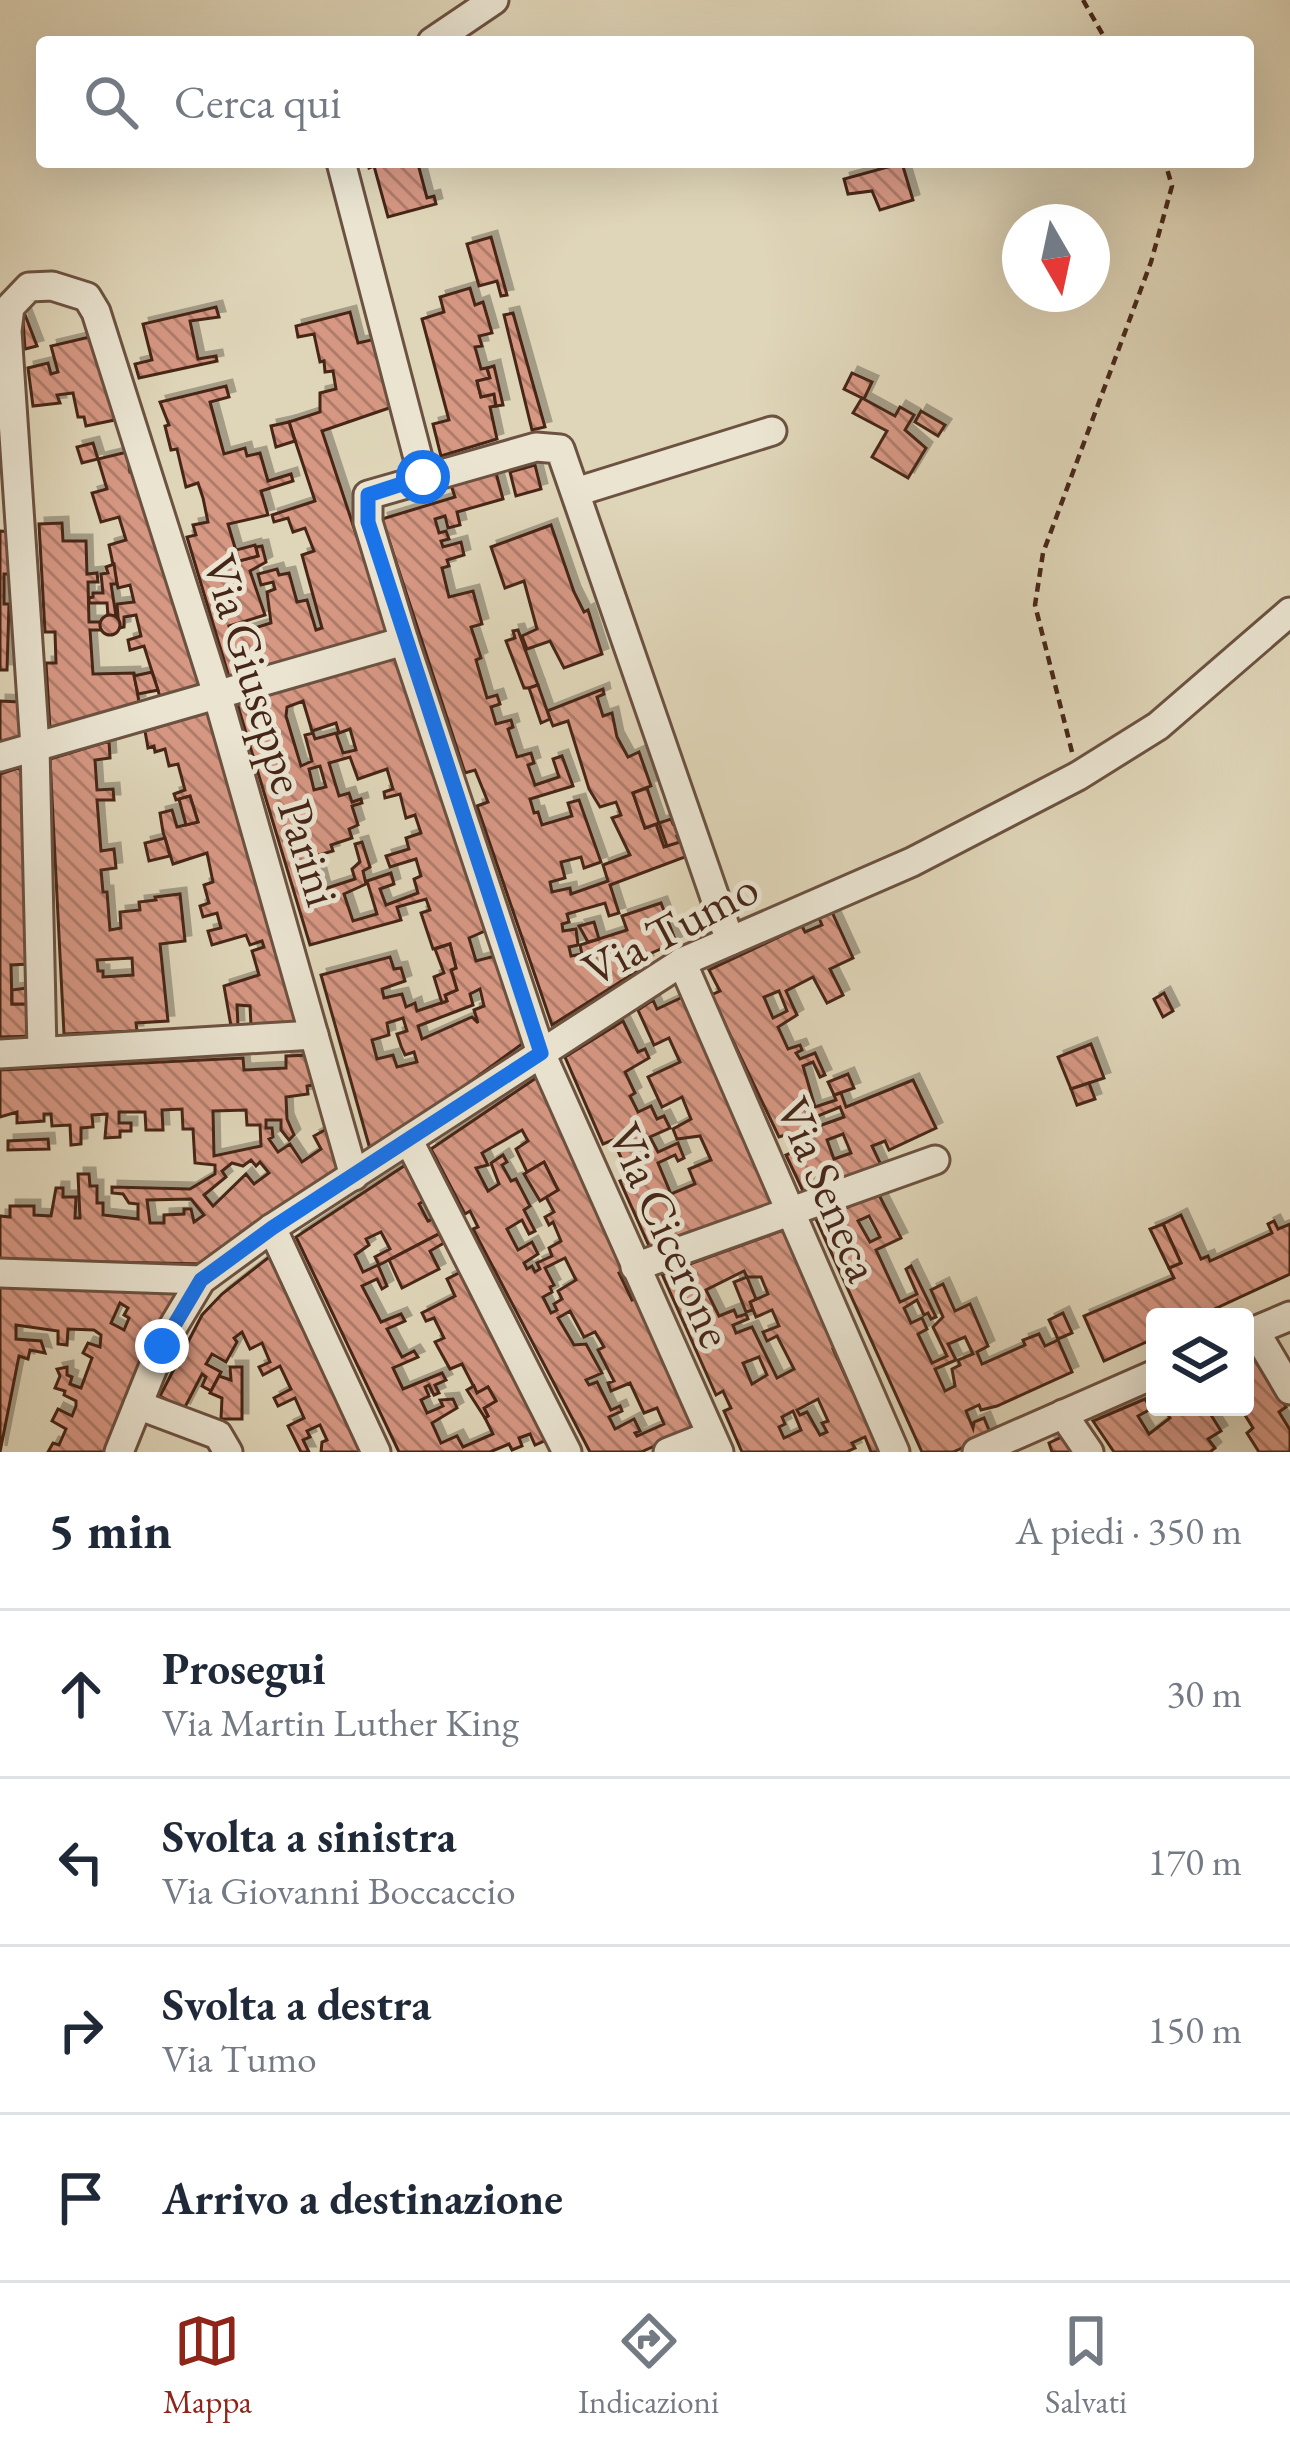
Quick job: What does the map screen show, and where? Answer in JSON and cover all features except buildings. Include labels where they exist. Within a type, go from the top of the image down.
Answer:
[{"type":"street","points":[[441,36],[494,0]]},
{"type":"street","points":[[343,168],[423,477],[536,447],[560,449],[730,940]]},
{"type":"street","name":"Via Giuseppe Parini","points":[[35,747],[7,332],[10,307],[29,287],[52,286],[87,297],[96,312],[217,694],[354,1175]]},
{"type":"street","points":[[576,492],[772,431]]},
{"type":"street","name":"Via Cicerone","points":[[423,477],[368,508],[404,641],[541,1053],[715,1443]]},
{"type":"street","name":"Via Tumo","points":[[119,1452],[162,1346],[201,1280],[272,1228],[682,962],[912,862],[1078,776],[1158,726],[1290,612]]},
{"type":"street","points":[[0,758],[404,641]]},
{"type":"street","points":[[35,747],[42,1052]]},
{"type":"street","name":"Via Seneca","points":[[682,962],[895,1452]]},
{"type":"street","points":[[0,1054],[314,1035]]},
{"type":"street","points":[[409,1141],[567,1452]]},
{"type":"street","points":[[635,1267],[935,1160]]},
{"type":"street","points":[[272,1228],[376,1452]]},
{"type":"street","points":[[0,1273],[201,1280]]},
{"type":"street","points":[[1254,1331],[1290,1316]]},
{"type":"street","points":[[1254,1339],[1290,1390]]},
{"type":"street","points":[[976,1452],[1025,1442],[1063,1414],[1146,1378]]},
{"type":"street","points":[[138,1405],[218,1436],[228,1452]]},
{"type":"street","points":[[1063,1414],[1089,1452]]},
{"type":"street","points":[[668,1452],[715,1443]]},
{"type":"path","points":[[1083,0],[1104,36]]},
{"type":"path","points":[[1078,776],[1035,605],[1043,553],[1151,262],[1172,186],[1167,168]]},
{"type":"route","points":[[162,1346],[201,1280],[272,1228],[541,1053],[368,522],[368,495],[423,477]]}]
